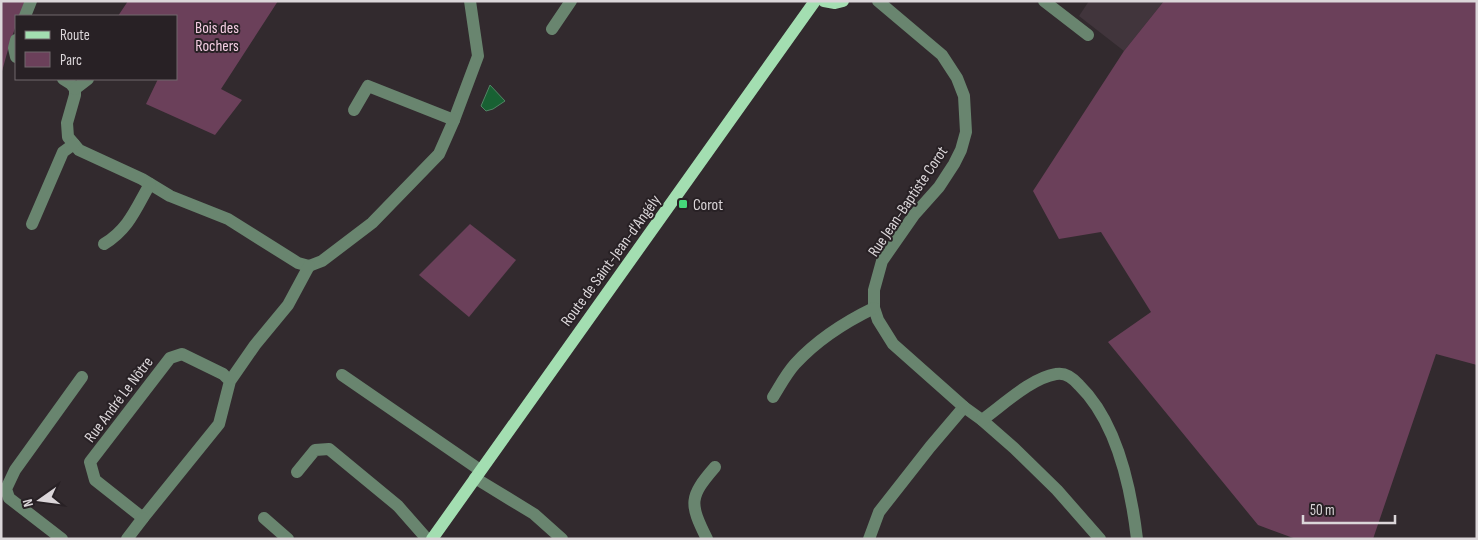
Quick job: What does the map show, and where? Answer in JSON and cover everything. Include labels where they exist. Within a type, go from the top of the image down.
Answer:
[{"type":"main road","name":"Route de Saint-Jean-d'Angély","points":[[432,539],[815,1]]},
{"type":"main road","points":[[824,1],[835,3],[843,1]]},
{"type":"street","points":[[25,15],[32,1]]},
{"type":"street","points":[[65,80],[75,89],[67,123],[68,138],[79,150],[142,179],[170,196],[228,219],[298,264],[309,266],[322,261],[372,223],[439,154],[478,56],[470,1]]},
{"type":"street","points":[[552,29],[571,1]]},
{"type":"street","name":"Rue Jean-Baptiste Corot","points":[[878,1],[942,55],[957,78],[964,96],[966,132],[961,150],[954,164],[939,187],[914,215],[882,261],[874,290],[874,308],[878,320],[893,344],[1014,448],[1051,484],[1100,539]]},
{"type":"street","points":[[1044,1],[1088,35]]},
{"type":"street","points":[[75,89],[87,80]]},
{"type":"street","points":[[354,110],[368,86],[454,120]]},
{"type":"street","points":[[32,224],[63,152],[74,144]]},
{"type":"street","points":[[104,244],[123,230],[150,184]]},
{"type":"street","points":[[127,539],[219,424],[230,381],[255,345],[288,305],[309,266]]},
{"type":"street","points":[[773,397],[794,365],[821,340],[852,318],[874,308]]},
{"type":"street","name":"Rue André Le Nôtre","points":[[143,518],[95,480],[90,462],[170,358],[182,354],[223,374],[230,381]]},
{"type":"street","points":[[982,420],[1036,382],[1058,374],[1071,376],[1086,391],[1112,434],[1127,480],[1137,539]]},
{"type":"street","points":[[342,375],[534,514],[562,539]]},
{"type":"street","points":[[62,539],[9,498],[6,489],[15,470],[82,377]]},
{"type":"street","points":[[869,539],[879,512],[964,407]]},
{"type":"street","points":[[297,472],[315,450],[329,449],[398,506],[427,539]]},
{"type":"street","points":[[707,539],[695,510],[694,499],[699,486],[715,468]]},
{"type":"street","points":[[264,518],[288,539]]},
{"type":"shaded area","points":[[1089,1],[1164,1],[1124,51],[1079,16]]},
{"type":"shaded area","points":[[490,85],[505,101],[486,111],[481,106]]},
{"type":"green space","points":[[1,1],[25,1],[20,15],[15,15],[15,28],[1,75]]},
{"type":"green space","name":"Bois des Rochers","points":[[128,1],[278,1],[221,89],[242,100],[215,135],[146,104],[158,80],[178,80],[178,15],[119,15]]},
{"type":"green space","points":[[1164,1],[1477,1],[1477,365],[1436,354],[1373,539],[1296,539],[1258,525],[1108,342],[1151,312],[1101,232],[1059,239],[1033,191],[1124,51]]},
{"type":"green space","points":[[470,224],[516,260],[469,317],[419,275]]},
{"type":"place","name":"Corot","points":[[683,204]]}]
